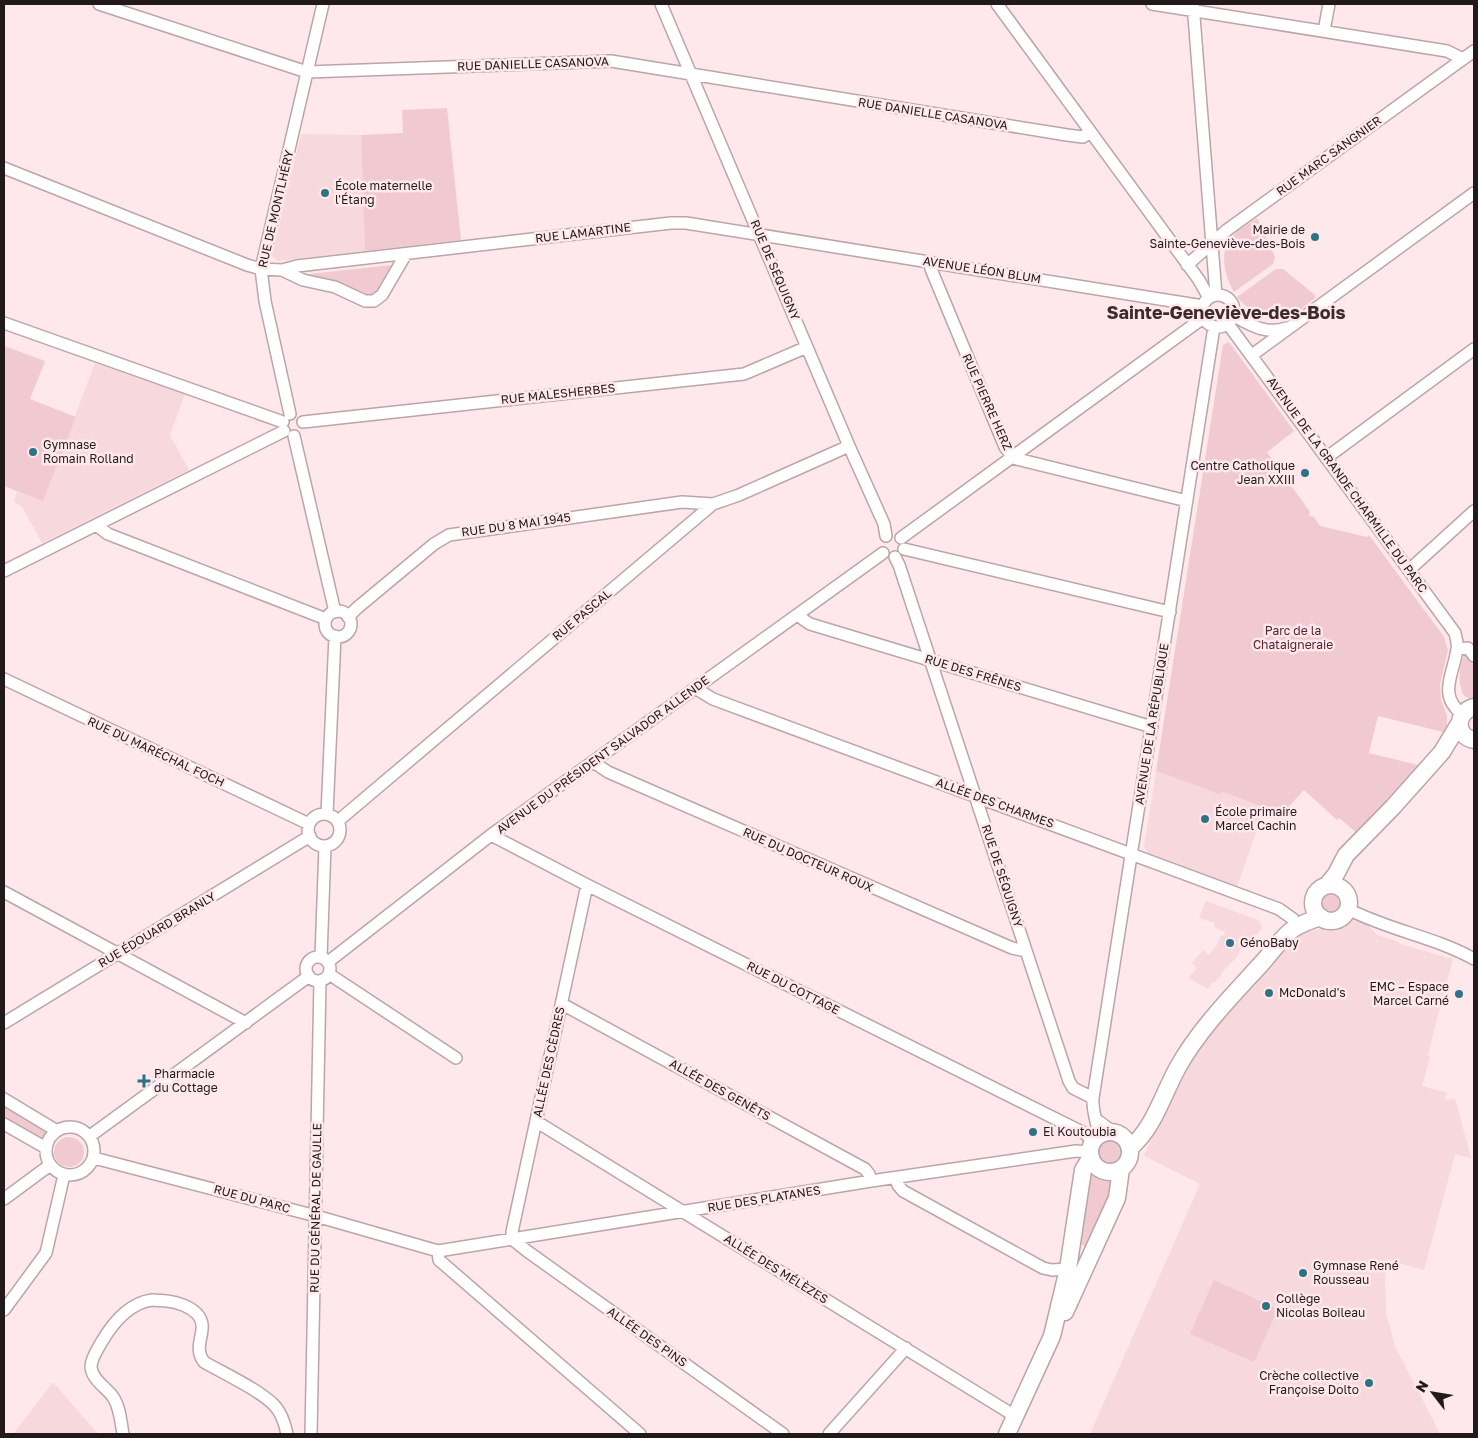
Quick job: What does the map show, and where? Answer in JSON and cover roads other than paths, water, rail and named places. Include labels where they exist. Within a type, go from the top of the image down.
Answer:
[{"type":"main road","points":[[1465,715],[1462,733],[1472,740]]},
{"type":"main road","points":[[1334,886],[1336,874],[1346,855],[1393,807],[1442,752],[1465,715]]},
{"type":"main road","points":[[1442,752],[1457,744],[1472,740]]},
{"type":"main road","points":[[1334,886],[1347,895],[1349,904],[1346,913],[1338,920],[1329,921],[1317,912],[1313,901],[1318,891],[1334,886]]},
{"type":"main road","points":[[1052,1336],[1068,1269],[1083,1170],[1105,1141],[1135,1133],[1144,1122],[1171,1064],[1194,1028],[1264,946],[1293,919],[1317,912]]},
{"type":"main road","points":[[1105,1141],[1139,1140],[1146,1131],[1178,1067],[1209,1022],[1285,936],[1317,912]]},
{"type":"main road","points":[[1007,1434],[1117,1198],[1121,1169],[1129,1160],[1105,1141]]},
{"type":"main road","points":[[1105,1141],[1098,1167],[1109,1172],[1121,1169]]},
{"type":"street","name":"RUE DANIELLE CASANOVA","points":[[99,4],[307,72],[611,61],[1067,135],[1083,136],[1090,132]]},
{"type":"street","name":"RUE DE MONTLHÉRY","points":[[323,4],[261,269],[288,426],[331,615]]},
{"type":"street","name":"RUE DE SÉQUIGNY","points":[[661,4],[884,524],[886,536]]},
{"type":"street","points":[[997,4],[1188,264],[1208,304]]},
{"type":"street","points":[[1152,4],[1193,7],[1447,51],[1463,59]]},
{"type":"street","points":[[1324,31],[1329,4]]},
{"type":"street","points":[[1170,612],[903,544],[894,534],[886,536],[881,542],[881,549],[888,557],[895,558],[902,553],[903,544],[1208,304],[1221,295],[1230,301],[1234,310],[1231,320],[1224,326],[1214,327],[1206,322],[1208,304],[1212,243],[1193,7]]},
{"type":"street","name":"RUE MARC SANGNIER","points":[[1188,264],[1227,230],[1474,51]]},
{"type":"street","name":"RUE LAMARTINE","points":[[4,168],[261,269],[282,270],[297,266],[671,223],[686,222],[760,234]]},
{"type":"street","points":[[1252,355],[1474,193]]},
{"type":"street","name":"AVENUE LÉON BLUM","points":[[760,234],[1183,302],[1208,304]]},
{"type":"street","name":"RUE LAMARTINE","points":[[282,270],[303,280],[335,287],[370,302],[382,296],[406,254]]},
{"type":"street","name":"RUE PIERRE HERZ","points":[[930,262],[931,269],[987,405],[1005,447],[1013,458],[1187,501]]},
{"type":"street","points":[[1231,320],[1272,332],[1290,327]]},
{"type":"street","name":"AVENUE DE LA GRANDE CHARMILLE DU PARC","points":[[1231,320],[1252,355],[1455,633],[1457,649]]},
{"type":"street","points":[[4,323],[288,426],[302,431],[303,422],[298,415],[288,426],[4,571]]},
{"type":"street","name":"AVENUE DE LA RÉPUBLIQUE","points":[[1105,1141],[1093,1112],[1093,1098],[1214,327]]},
{"type":"street","name":"RUE MALESHERBES","points":[[303,422],[744,374],[807,347]]},
{"type":"street","points":[[1326,458],[1474,349]]},
{"type":"street","name":"RUE PASCAL","points":[[338,822],[713,504],[738,495],[849,446]]},
{"type":"street","name":"RUE DU 8 MAI 1945","points":[[348,617],[434,544],[450,535],[682,502],[713,504]]},
{"type":"street","points":[[1409,570],[1474,512]]},
{"type":"street","points":[[96,525],[108,534],[331,615],[345,613],[350,627],[340,637],[327,632],[326,628],[331,615]]},
{"type":"street","name":"AVENUE DU PRÉSIDENT SALVADOR ALLENDE","points":[[324,960],[492,835],[883,553]]},
{"type":"street","name":"RUE DE SÉQUIGNY","points":[[895,558],[1069,1081],[1073,1088],[1093,1098]]},
{"type":"street","name":"RUE DES FRÊNES","points":[[798,614],[810,624],[1152,728]]},
{"type":"street","points":[[327,814],[335,636]]},
{"type":"street","points":[[1465,715],[1454,708],[1451,702],[1448,693],[1449,680],[1457,649],[1468,648],[1474,656]]},
{"type":"street","name":"RUE DU MARÉCHAL FOCH","points":[[4,679],[309,824]]},
{"type":"street","name":"ALLÉE DES CHARMES","points":[[695,688],[713,698],[1279,909],[1293,919]]},
{"type":"street","name":"RUE DU DOCTEUR ROUX","points":[[593,762],[600,768],[626,780],[1012,948],[1026,951]]},
{"type":"street","points":[[327,814],[333,816],[338,822],[340,834],[337,840],[331,844],[319,845],[310,836],[309,824],[316,816],[327,814]]},
{"type":"street","name":"RUE DU COTTAGE","points":[[492,835],[587,886],[1084,1134],[1105,1141]]},
{"type":"street","name":"RUE ÉDOUARD BRANLY","points":[[4,1024],[310,836]]},
{"type":"street","points":[[90,1136],[246,1023],[319,977],[330,968],[324,960],[325,846]]},
{"type":"street","name":"ALLÉE DES CÈDRES","points":[[512,1239],[587,886]]},
{"type":"street","points":[[4,892],[246,1023]]},
{"type":"street","points":[[1348,909],[1474,959]]},
{"type":"street","points":[[324,960],[314,958],[308,962],[306,970],[456,1058]]},
{"type":"street","name":"RUE DU GÉNÉRAL DE GAULLE","points":[[312,1434],[319,977]]},
{"type":"street","name":"ALLÉE DES GENÊTS","points":[[562,1004],[865,1169],[871,1181]]},
{"type":"street","points":[[4,1099],[57,1131]]},
{"type":"street","name":"ALLÉE DES MÉLÈZES","points":[[536,1123],[1016,1416]]},
{"type":"street","points":[[4,1124],[46,1148]]},
{"type":"street","points":[[71,1127],[78,1128],[90,1136],[94,1147],[94,1158],[86,1170],[72,1176],[64,1175],[50,1165],[46,1148],[48,1142],[57,1131],[71,1127]]},
{"type":"street","name":"RUE DES PLATANES","points":[[438,1251],[871,1181],[1076,1151],[1105,1141]]},
{"type":"street","name":"RUE DU PARC","points":[[94,1158],[316,1216],[438,1251]]},
{"type":"street","points":[[4,1199],[50,1165]]},
{"type":"street","points":[[4,1310],[46,1253],[64,1175]]},
{"type":"street","points":[[896,1178],[898,1185],[903,1191],[1043,1268],[1052,1270],[1068,1269]]},
{"type":"street","name":"ALLÉE DES PINS","points":[[512,1239],[526,1251],[783,1434]]},
{"type":"street","points":[[438,1251],[439,1260],[443,1264],[640,1434]]},
{"type":"street","points":[[123,1434],[114,1398],[93,1376],[91,1366],[95,1353],[115,1322],[126,1312],[152,1300],[172,1302],[186,1306],[197,1314],[202,1321],[198,1345],[199,1355],[204,1362],[256,1392],[275,1406],[283,1417],[287,1434]]},
{"type":"street","points":[[829,1434],[906,1348]]},
{"type":"place","name":"École maternelle l'Étang","points":[[325,193]]},
{"type":"place","name":"Mairie de Sainte-Geneviève-des-Bois","points":[[1315,237]]},
{"type":"place","name":"Gymnase Romain Rolland","points":[[33,452]]},
{"type":"place","name":"Centre Catholique Jean XXIII","points":[[1305,473]]},
{"type":"place","name":"École primaire Marcel Cachin","points":[[1205,819]]},
{"type":"place","name":"GénoBaby","points":[[1230,943]]},
{"type":"place","name":"McDonald's","points":[[1269,993]]},
{"type":"place","name":"EMC – Espace Marcel Carné","points":[[1459,994]]},
{"type":"place","name":"Pharmacie du Cottage","points":[[144,1081]]},
{"type":"place","name":"El Koutoubia","points":[[1033,1132]]},
{"type":"place","name":"Gymnase René Rousseau","points":[[1303,1273]]},
{"type":"place","name":"Collège Nicolas Boileau","points":[[1266,1306]]},
{"type":"place","name":"Crèche collective Françoise Dolto","points":[[1369,1383]]},
{"type":"district","name":"Sainte-Geneviève-des-Bois","points":[[1226,313]]},
{"type":"park label","name":"Parc de la Chataigneraie","points":[[1293,638]]}]
